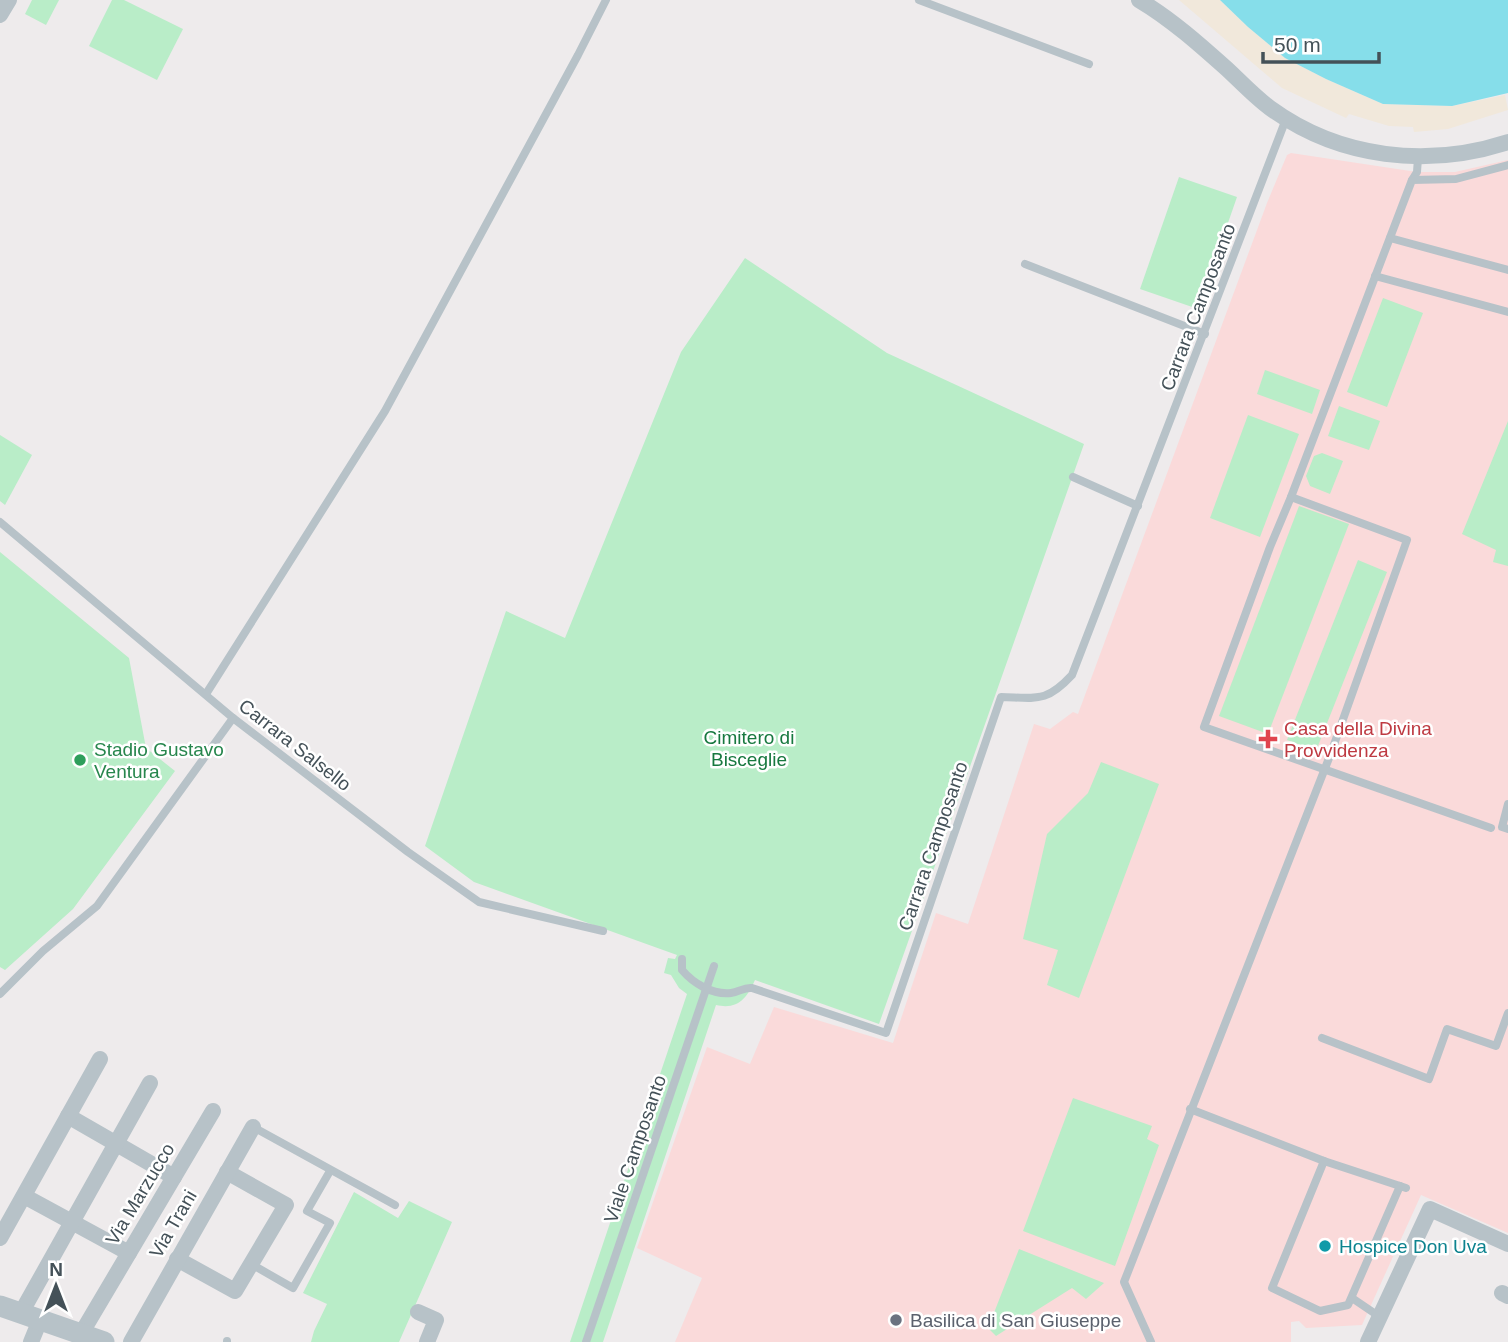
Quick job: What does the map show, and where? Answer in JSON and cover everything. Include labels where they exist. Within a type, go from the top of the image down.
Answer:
[{"type":"street","points":[[0,15],[9,0]]},
{"type":"street","points":[[1139,0],[1200,45],[1268,107],[1286,119],[1340,144],[1376,153],[1418,158],[1477,152],[1508,142]]},
{"type":"street","points":[[0,1238],[100,1059]]},
{"type":"street","points":[[31,1342],[30,1317],[72,1222],[150,1083]]},
{"type":"street","name":"Via Marzucco","points":[[81,1334],[213,1111]]},
{"type":"street","points":[[68,1116],[174,1177]]},
{"type":"street","name":"Via Trani","points":[[131,1342],[253,1127]]},
{"type":"street","points":[[177,1259],[235,1291],[286,1205],[227,1172]]},
{"type":"street","points":[[24,1196],[129,1253]]},
{"type":"street","points":[[1368,1342],[1430,1209],[1508,1244]]},
{"type":"street","points":[[0,1306],[104,1342]]},
{"type":"street","points":[[418,1312],[436,1320],[427,1342]]},
{"type":"lane","points":[[206,694],[385,411],[579,55],[606,0]]},
{"type":"lane","points":[[919,0],[1089,64]]},
{"type":"lane","name":"Carrara Camposanto","points":[[706,988],[726,993],[752,988],[886,1033],[1001,697],[1039,698],[1057,691],[1072,675],[1286,119]]},
{"type":"lane","points":[[1418,158],[1417,172],[1270,547],[1204,727],[1491,828]]},
{"type":"lane","points":[[1412,180],[1456,178],[1508,164]]},
{"type":"lane","points":[[1390,238],[1508,270]]},
{"type":"lane","points":[[1025,264],[1205,334]]},
{"type":"lane","points":[[1375,276],[1508,312]]},
{"type":"lane","points":[[1073,477],[1138,506]]},
{"type":"lane","points":[[1151,1342],[1124,1282],[1325,768],[1407,540],[1291,497]]},
{"type":"lane","name":"Carrara Salsello","points":[[0,522],[233,718],[408,852],[479,902],[603,931]]},
{"type":"lane","points":[[0,994],[43,951],[97,906],[233,718]]},
{"type":"lane","points":[[1508,804],[1502,827],[1508,829]]},
{"type":"lane","points":[[682,959],[682,970],[690,979],[706,988]]},
{"type":"lane","name":"Viale Camposanto","points":[[586,1342],[714,966]]},
{"type":"lane","points":[[1322,1038],[1429,1079],[1447,1029],[1496,1046],[1505,1031],[1508,1013]]},
{"type":"lane","points":[[1190,1109],[1324,1161],[1403,1187],[1349,1305],[1320,1311],[1272,1288],[1324,1161]]},
{"type":"lane","points":[[253,1127],[395,1205]]},
{"type":"lane","points":[[251,1264],[293,1288],[330,1223],[307,1211],[330,1171]]},
{"type":"lane","points":[[1352,1298],[1380,1317]]},
{"type":"shaded area","name":"Casa della Divina Provvidenza","points":[[1291,153],[1417,172],[1455,172],[1508,160],[1508,1233],[1421,1195],[1362,1325],[1306,1328],[1299,1321],[1291,1322],[1291,1342],[675,1342],[702,1278],[637,1248],[707,1047],[750,1064],[774,1007],[893,1043],[936,913],[968,924],[1034,724],[1050,729],[1073,712],[1078,714],[1267,203],[1287,155]]},
{"type":"green space","points":[[32,0],[59,0],[46,25],[25,14]]},
{"type":"green space","points":[[112,0],[124,0],[183,29],[157,80],[89,46]]},
{"type":"green space","points":[[1179,177],[1237,197],[1198,309],[1140,289]]},
{"type":"green space","name":"Cimitero di Bisceglie","points":[[745,258],[887,353],[1084,444],[879,1024],[755,980],[741,1001],[730,1006],[716,1005],[603,1342],[570,1342],[687,994],[679,988],[671,975],[664,973],[668,958],[675,959],[677,955],[474,882],[425,846],[506,611],[565,638],[681,352]]},
{"type":"green space","points":[[1383,298],[1423,313],[1387,407],[1347,392]]},
{"type":"green space","points":[[1265,370],[1320,390],[1312,414],[1257,394]]},
{"type":"green space","points":[[1339,406],[1380,421],[1369,450],[1328,436]]},
{"type":"green space","points":[[1248,415],[1299,434],[1260,537],[1210,518]]},
{"type":"green space","points":[[1508,421],[1508,566],[1493,562],[1496,550],[1462,534]]},
{"type":"green space","points":[[0,435],[32,455],[5,505],[0,501]]},
{"type":"green space","points":[[1322,453],[1343,461],[1330,494],[1310,486],[1306,476],[1314,456]]},
{"type":"green space","points":[[1299,506],[1349,524],[1268,734],[1219,716]]},
{"type":"green space","name":"Stadio Gustavo Ventura","points":[[0,552],[129,658],[146,748],[175,771],[73,909],[5,970],[0,967]]},
{"type":"green space","points":[[1358,560],[1387,572],[1316,751],[1287,740]]},
{"type":"green space","points":[[1101,762],[1159,784],[1079,998],[1047,985],[1058,950],[1023,939],[1047,834],[1088,793]]},
{"type":"green space","points":[[1073,1098],[1152,1126],[1147,1139],[1159,1145],[1115,1266],[1023,1231]]},
{"type":"green space","points":[[354,1192],[398,1218],[409,1201],[452,1222],[399,1342],[311,1342],[327,1304],[303,1293]]},
{"type":"green space","points":[[1019,1249],[1104,1283],[1086,1299],[1072,1288],[996,1336],[988,1328]]},
{"type":"sand","points":[[1179,0],[1220,0],[1285,58],[1383,104],[1452,106],[1505,95],[1508,110],[1448,129],[1414,132],[1413,127],[1389,126],[1349,114],[1346,118],[1282,88]]},
{"type":"water","points":[[1220,0],[1508,0],[1508,93],[1452,106],[1383,104],[1285,58]]},
{"type":"place","name":"Casa della Divina Provvidenza","points":[[1268,739]]},
{"type":"place","name":"Stadio Gustavo Ventura","points":[[80,760]]},
{"type":"place","name":"Hospice Don Uva","points":[[1325,1246]]},
{"type":"place","name":"Basilica di San Giuseppe","points":[[896,1320]]}]
